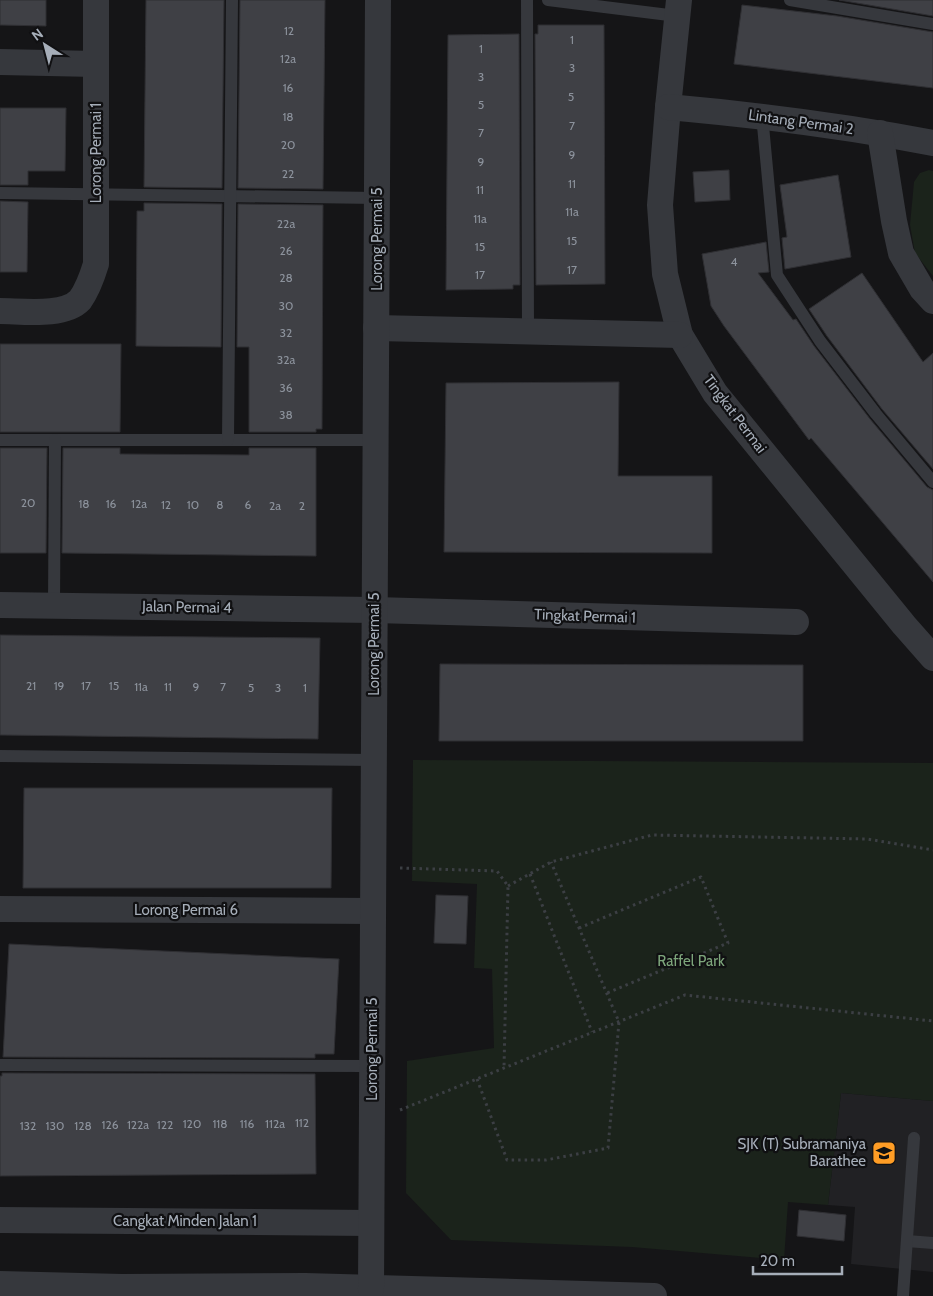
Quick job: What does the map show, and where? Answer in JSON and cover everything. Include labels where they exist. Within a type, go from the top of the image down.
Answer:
[{"type":"street","name":"Lorong Permai 1","points":[[0,311],[59,311],[78,301],[90,284],[96,264],[96,0]]},
{"type":"street","name":"Lorong Permai 5","points":[[371,1289],[378,0]]},
{"type":"street","name":"Tingkat Permai","points":[[678,8],[660,205],[664,274],[680,335],[715,393],[933,658]]},
{"type":"street","points":[[0,62],[96,64]]},
{"type":"street","name":"Lintang Permai 2","points":[[668,107],[762,115],[933,143]]},
{"type":"street","points":[[880,133],[901,253],[922,289],[933,302]]},
{"type":"street","points":[[376,328],[680,335]]},
{"type":"street","name":"Jalan Permai 4","points":[[0,605],[375,610]]},
{"type":"street","name":"Tingkat Permai 1","points":[[375,610],[796,622]]},
{"type":"street","name":"Lorong Permai 6","points":[[0,909],[373,911]]},
{"type":"street","name":"Cangkat Minden Jalan 1","points":[[0,1220],[371,1223]]},
{"type":"street","points":[[0,1284],[122,1287],[305,1286],[654,1296]]},
{"type":"lane","points":[[228,440],[232,0]]},
{"type":"lane","points":[[527,0],[528,332]]},
{"type":"lane","points":[[548,0],[678,8]]},
{"type":"lane","points":[[790,0],[933,24]]},
{"type":"lane","points":[[762,115],[777,275],[820,341],[876,414],[933,482]]},
{"type":"lane","points":[[0,193],[377,198]]},
{"type":"lane","points":[[0,440],[376,440]]},
{"type":"lane","points":[[54,606],[55,440]]},
{"type":"lane","points":[[0,756],[374,760]]},
{"type":"lane","points":[[0,1065],[372,1066]]},
{"type":"lane","points":[[903,1296],[914,1138]]},
{"type":"lane","points":[[907,1241],[933,1243]]},
{"type":"path","points":[[508,886],[551,862],[652,835],[867,839],[933,850]]},
{"type":"path","points":[[477,1079],[506,1160],[546,1160],[608,1148],[619,1022],[551,862]]},
{"type":"path","points":[[373,867],[496,871],[508,886],[504,1068]]},
{"type":"path","points":[[530,874],[592,1032]]},
{"type":"path","points":[[579,928],[700,877],[728,943],[607,993]]},
{"type":"path","points":[[371,1121],[685,995],[933,1021]]},
{"type":"shaded area","name":"SJK (T) Subramaniya Barathee","points":[[841,1093],[933,1101],[933,1272],[851,1264],[855,1207],[828,1205]]},
{"type":"green space","points":[[929,170],[933,171],[933,276],[915,253],[910,225],[914,182],[920,173]]},
{"type":"green space","name":"Raffel Park","points":[[413,760],[933,763],[933,1101],[841,1093],[828,1205],[788,1202],[784,1260],[632,1247],[451,1240],[406,1193],[407,1061],[494,1048],[492,969],[474,968],[477,884],[412,881]]},
{"type":"building","points":[[0,0],[46,0],[46,26],[0,25]]},
{"type":"building","points":[[146,0],[224,0],[222,188],[144,187]]},
{"type":"building","points":[[240,0],[325,0],[323,189],[238,188]]},
{"type":"building","points":[[839,0],[933,0],[933,16]]},
{"type":"building","points":[[742,5],[837,16],[933,32],[933,88],[734,64]]},
{"type":"building","points":[[538,25],[604,25],[605,284],[536,285],[535,34],[538,34]]},
{"type":"building","points":[[519,34],[520,285],[513,285],[513,289],[446,290],[448,35]]},
{"type":"building","points":[[0,108],[66,108],[65,171],[28,171],[28,185],[0,185]]},
{"type":"building","points":[[729,170],[730,200],[695,202],[693,172]]},
{"type":"building","points":[[838,175],[851,257],[785,269],[782,238],[787,237],[780,185]]},
{"type":"building","points":[[0,201],[28,202],[27,272],[0,272]]},
{"type":"building","points":[[144,203],[222,204],[221,347],[136,346],[137,211],[144,211]]},
{"type":"building","points":[[238,204],[323,205],[322,429],[316,429],[316,432],[249,432],[249,347],[237,347]]},
{"type":"building","points":[[766,242],[769,272],[758,273],[793,320],[796,319],[814,346],[870,419],[927,487],[933,490],[933,582],[811,438],[809,440],[711,306],[702,254]]},
{"type":"building","points":[[862,273],[923,362],[933,353],[933,469],[882,409],[809,309]]},
{"type":"building","points":[[0,344],[121,344],[120,432],[0,432]]},
{"type":"building","points":[[619,382],[618,476],[712,476],[712,553],[444,552],[446,383]]},
{"type":"building","points":[[0,448],[47,448],[46,553],[0,553]]},
{"type":"building","points":[[63,448],[120,448],[120,454],[249,455],[249,448],[316,448],[316,556],[62,553]]},
{"type":"building","points":[[0,635],[320,638],[318,739],[0,735]]},
{"type":"building","points":[[440,664],[803,665],[803,741],[439,741]]},
{"type":"building","points":[[24,788],[332,788],[331,888],[23,888]]},
{"type":"building","points":[[436,895],[468,896],[466,944],[434,943]]},
{"type":"building","points":[[9,944],[339,959],[334,1054],[315,1054],[315,1058],[3,1057]]},
{"type":"building","points":[[2,1073],[315,1074],[316,1174],[0,1176],[0,1076],[2,1076]]},
{"type":"building","points":[[799,1210],[846,1215],[844,1241],[797,1236]]},
{"type":"place","name":"SJK (T) Subramaniya Barathee","points":[[884,1153]]}]
